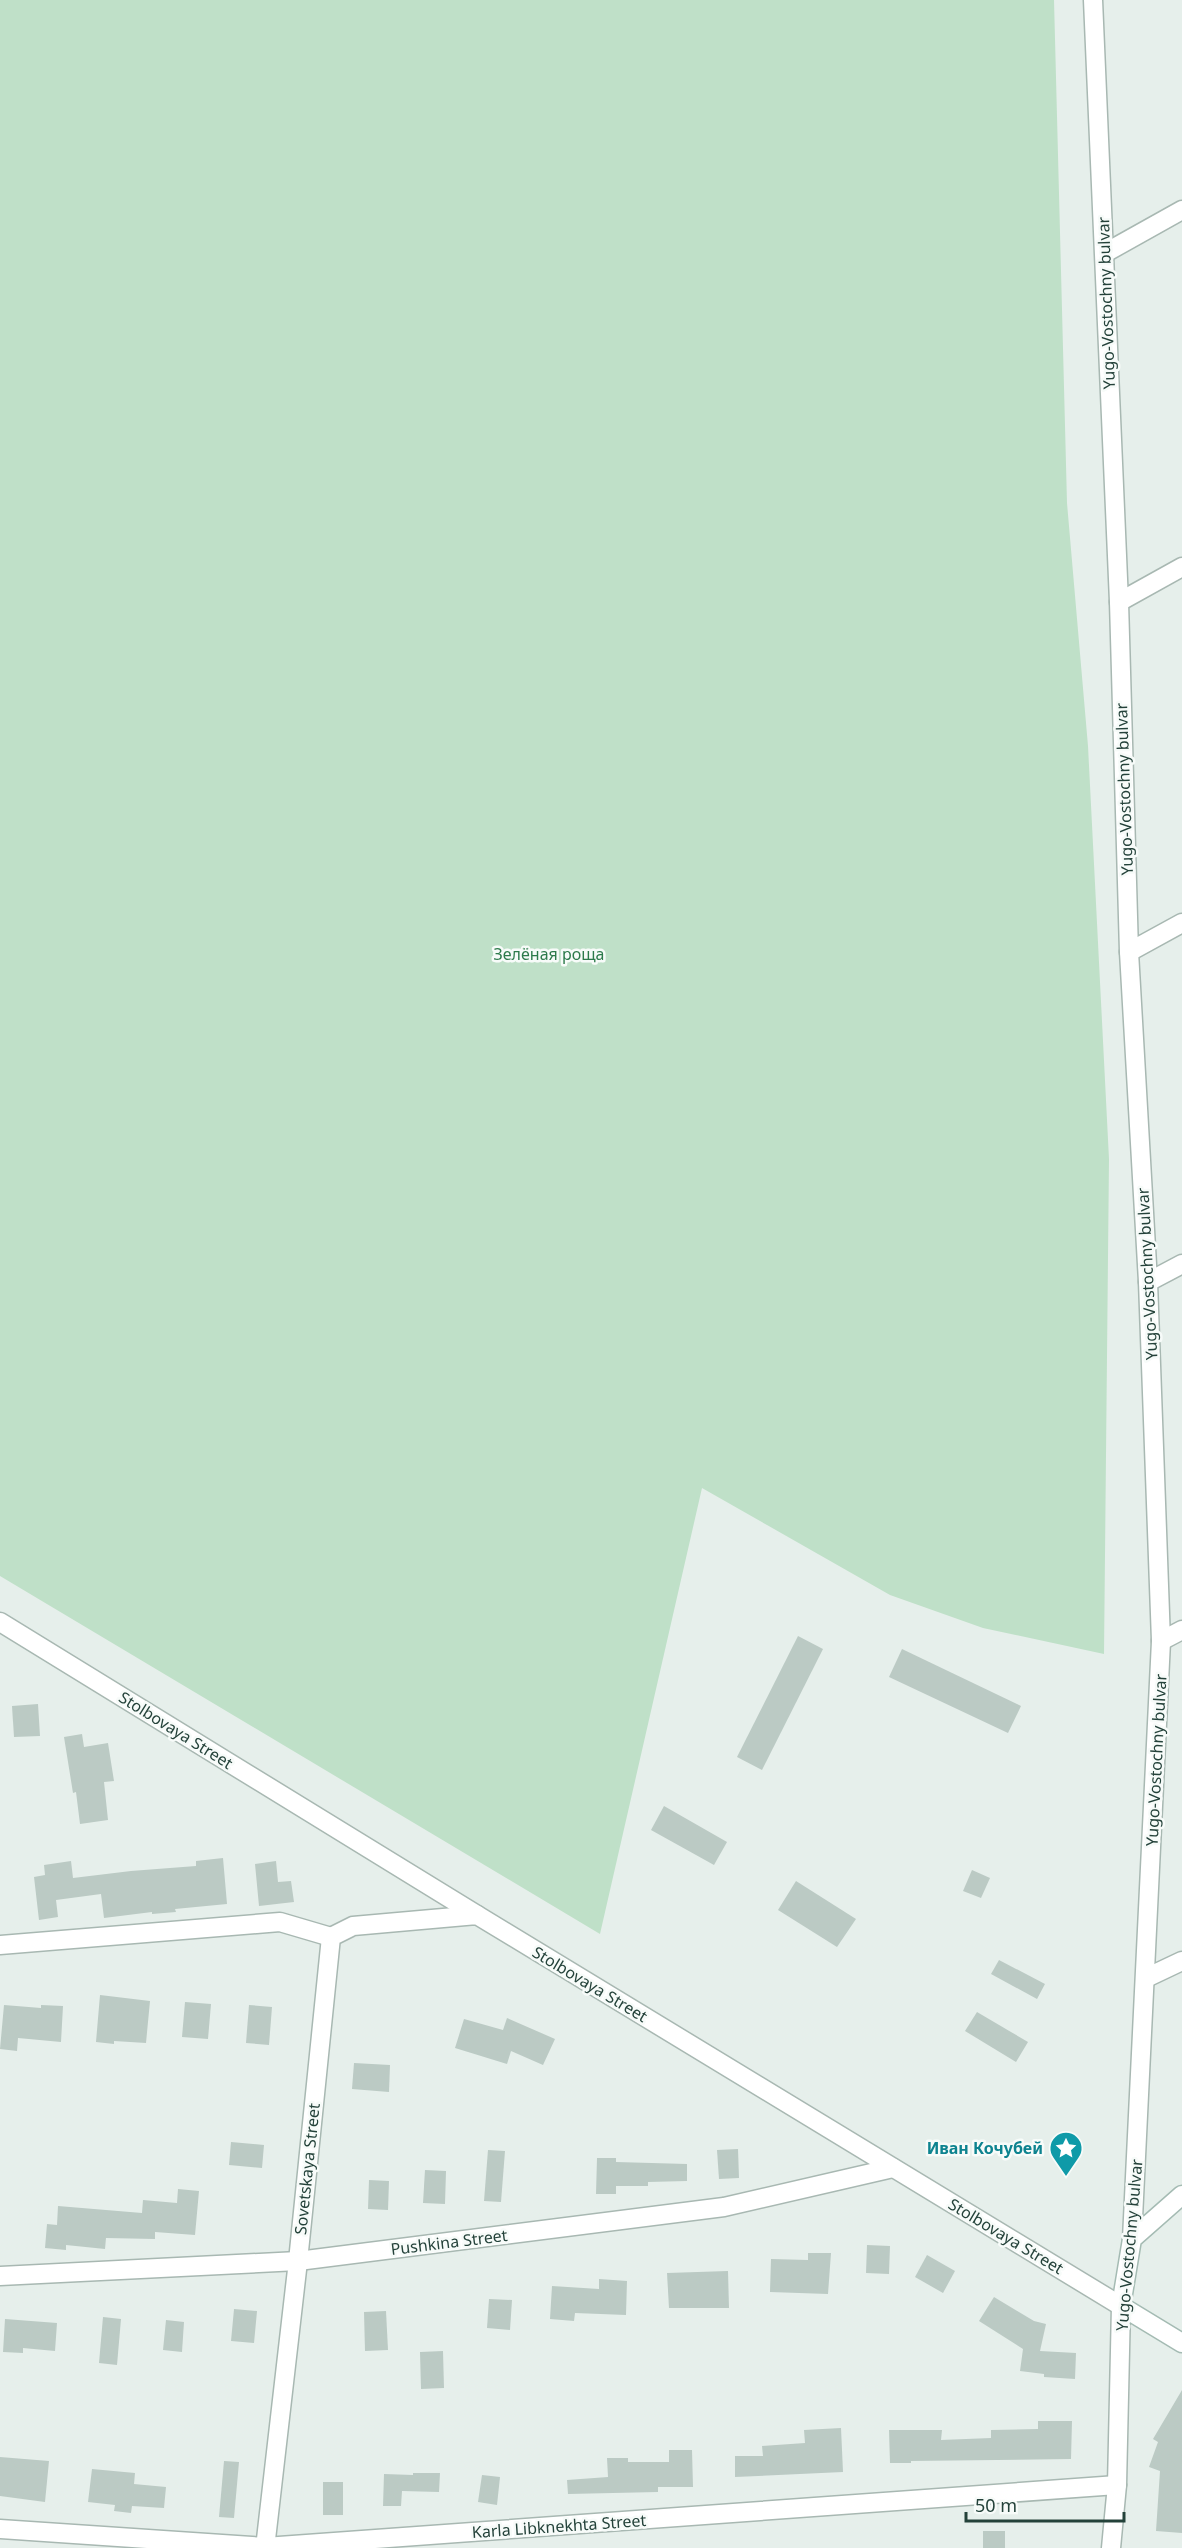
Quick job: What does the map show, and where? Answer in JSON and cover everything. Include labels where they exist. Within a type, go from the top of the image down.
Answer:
[{"type":"street","name":"Yugo-Vostochny bulvar","points":[[1093,0],[1119,602],[1129,952],[1148,1282],[1161,1641],[1132,2239],[1121,2306],[1117,2485],[1111,2548]]},
{"type":"street","points":[[1105,253],[1182,210]]},
{"type":"street","points":[[1119,602],[1182,567]]},
{"type":"street","points":[[1129,952],[1182,923]]},
{"type":"street","points":[[1148,1282],[1182,1264]]},
{"type":"street","name":"Stolbovaya Street","points":[[0,1622],[1182,2343]]},
{"type":"street","points":[[1161,1641],[1182,1630]]},
{"type":"street","points":[[0,1945],[280,1922],[331,1937],[353,1926],[477,1915]]},
{"type":"street","name":"Sovetskaya Street","points":[[265,2547],[298,2261],[331,1937]]},
{"type":"street","points":[[1146,1978],[1182,1961]]},
{"type":"street","name":"Pushkina Street","points":[[0,2276],[298,2261],[724,2207],[893,2168]]},
{"type":"street","points":[[1132,2239],[1182,2195]]},
{"type":"street","name":"Karla Libknekhta Street","points":[[0,2529],[265,2547],[1117,2485]]},
{"type":"green space","name":"Зелёная роща","points":[[0,0],[1054,0],[1067,503],[1088,746],[1109,1159],[1104,1654],[983,1628],[890,1595],[702,1488],[600,1934],[0,1576]]},
{"type":"building","points":[[798,1636],[823,1649],[762,1770],[737,1757]]},
{"type":"building","points":[[902,1649],[1021,1706],[1008,1733],[889,1677]]},
{"type":"building","points":[[38,1704],[40,1736],[14,1737],[12,1706]]},
{"type":"building","points":[[82,1734],[84,1747],[108,1743],[114,1781],[104,1782],[108,1820],[80,1824],[76,1792],[73,1793],[64,1737]]},
{"type":"building","points":[[664,1806],[727,1842],[714,1865],[651,1830]]},
{"type":"building","points":[[223,1858],[227,1904],[175,1909],[176,1912],[152,1914],[152,1912],[104,1918],[101,1894],[56,1900],[58,1917],[39,1920],[34,1877],[45,1875],[44,1865],[71,1861],[73,1878],[196,1866],[196,1861]]},
{"type":"building","points":[[276,1861],[278,1882],[291,1881],[294,1902],[259,1906],[255,1864]]},
{"type":"building","points":[[972,1870],[990,1878],[981,1898],[963,1891]]},
{"type":"building","points":[[796,1881],[856,1919],[837,1947],[778,1910]]},
{"type":"building","points":[[999,1960],[1045,1984],[1037,1999],[991,1974]]},
{"type":"building","points":[[100,1995],[150,2001],[146,2043],[96,2042]]},
{"type":"building","points":[[185,2002],[211,2004],[208,2039],[182,2037]]},
{"type":"building","points":[[4,2005],[41,2008],[41,2005],[63,2006],[61,2042],[18,2038],[17,2051],[0,2049]]},
{"type":"building","points":[[249,2005],[272,2007],[269,2045],[246,2043]]},
{"type":"building","points":[[977,2012],[1028,2042],[1016,2062],[965,2031]]},
{"type":"building","points":[[507,2018],[555,2039],[543,2065],[511,2051],[507,2064],[455,2048],[464,2019],[503,2030]]},
{"type":"building","points":[[354,2063],[390,2065],[389,2092],[352,2089]]},
{"type":"building","points":[[231,2142],[264,2145],[262,2168],[229,2165]]},
{"type":"building","points":[[738,2149],[739,2178],[719,2179],[717,2150]]},
{"type":"building","points":[[488,2150],[505,2151],[501,2202],[484,2201]]},
{"type":"building","points":[[597,2158],[616,2158],[616,2162],[687,2164],[687,2181],[648,2182],[648,2186],[616,2186],[616,2194],[596,2194]]},
{"type":"building","points":[[425,2170],[446,2171],[445,2204],[423,2203]]},
{"type":"building","points":[[369,2180],[389,2181],[388,2210],[368,2209]]},
{"type":"building","points":[[178,2189],[199,2191],[195,2235],[155,2232],[155,2239],[106,2238],[105,2249],[66,2245],[66,2250],[45,2248],[47,2224],[57,2225],[58,2206],[142,2213],[143,2200],[177,2203]]},
{"type":"building","points":[[867,2245],[890,2246],[889,2274],[866,2273]]},
{"type":"building","points":[[808,2253],[831,2253],[828,2294],[770,2292],[771,2259],[808,2260]]},
{"type":"building","points":[[927,2255],[955,2271],[943,2293],[915,2277]]},
{"type":"building","points":[[728,2271],[729,2308],[669,2308],[667,2273]]},
{"type":"building","points":[[599,2279],[627,2281],[626,2315],[575,2313],[574,2321],[550,2319],[552,2286],[599,2289]]},
{"type":"building","points":[[994,2297],[1034,2321],[1046,2324],[1040,2351],[1076,2353],[1075,2379],[1044,2377],[1044,2374],[1020,2371],[1023,2349],[979,2321]]},
{"type":"building","points":[[489,2299],[512,2300],[510,2330],[487,2328]]},
{"type":"building","points":[[234,2309],[257,2311],[254,2343],[231,2341]]},
{"type":"building","points":[[386,2311],[388,2350],[365,2351],[364,2312]]},
{"type":"building","points":[[103,2317],[121,2319],[117,2365],[99,2363]]},
{"type":"building","points":[[5,2319],[57,2323],[55,2351],[23,2348],[23,2353],[3,2352]]},
{"type":"building","points":[[166,2320],[184,2322],[182,2352],[163,2350]]},
{"type":"building","points":[[443,2351],[444,2388],[421,2389],[420,2352]]},
{"type":"building","points":[[1182,2390],[1182,2533],[1156,2531],[1160,2471],[1149,2467],[1158,2442],[1153,2439]]},
{"type":"building","points":[[1038,2421],[1072,2421],[1071,2459],[890,2463],[889,2430],[942,2430],[941,2440],[991,2438],[991,2430],[1038,2429]]},
{"type":"building","points":[[841,2428],[843,2472],[735,2477],[735,2456],[763,2456],[762,2446],[805,2443],[804,2430]]},
{"type":"building","points":[[669,2450],[692,2450],[693,2487],[658,2487],[658,2492],[568,2494],[567,2480],[608,2477],[607,2458],[628,2458],[628,2462],[669,2462]]},
{"type":"building","points":[[0,2457],[49,2461],[45,2502],[0,2496]]},
{"type":"building","points":[[224,2461],[239,2462],[234,2518],[219,2517]]},
{"type":"building","points":[[92,2469],[135,2473],[134,2484],[166,2487],[164,2508],[132,2506],[131,2513],[114,2511],[115,2505],[88,2502]]},
{"type":"building","points":[[413,2473],[440,2473],[439,2492],[402,2491],[401,2506],[383,2506],[384,2474],[413,2475]]},
{"type":"building","points":[[482,2475],[500,2477],[497,2505],[478,2502]]},
{"type":"building","points":[[323,2482],[343,2482],[343,2515],[323,2515]]},
{"type":"building","points":[[983,2531],[1005,2531],[1005,2548],[983,2548]]},
{"type":"place","name":"Иван Кочубей","points":[[1066,2177]]}]
